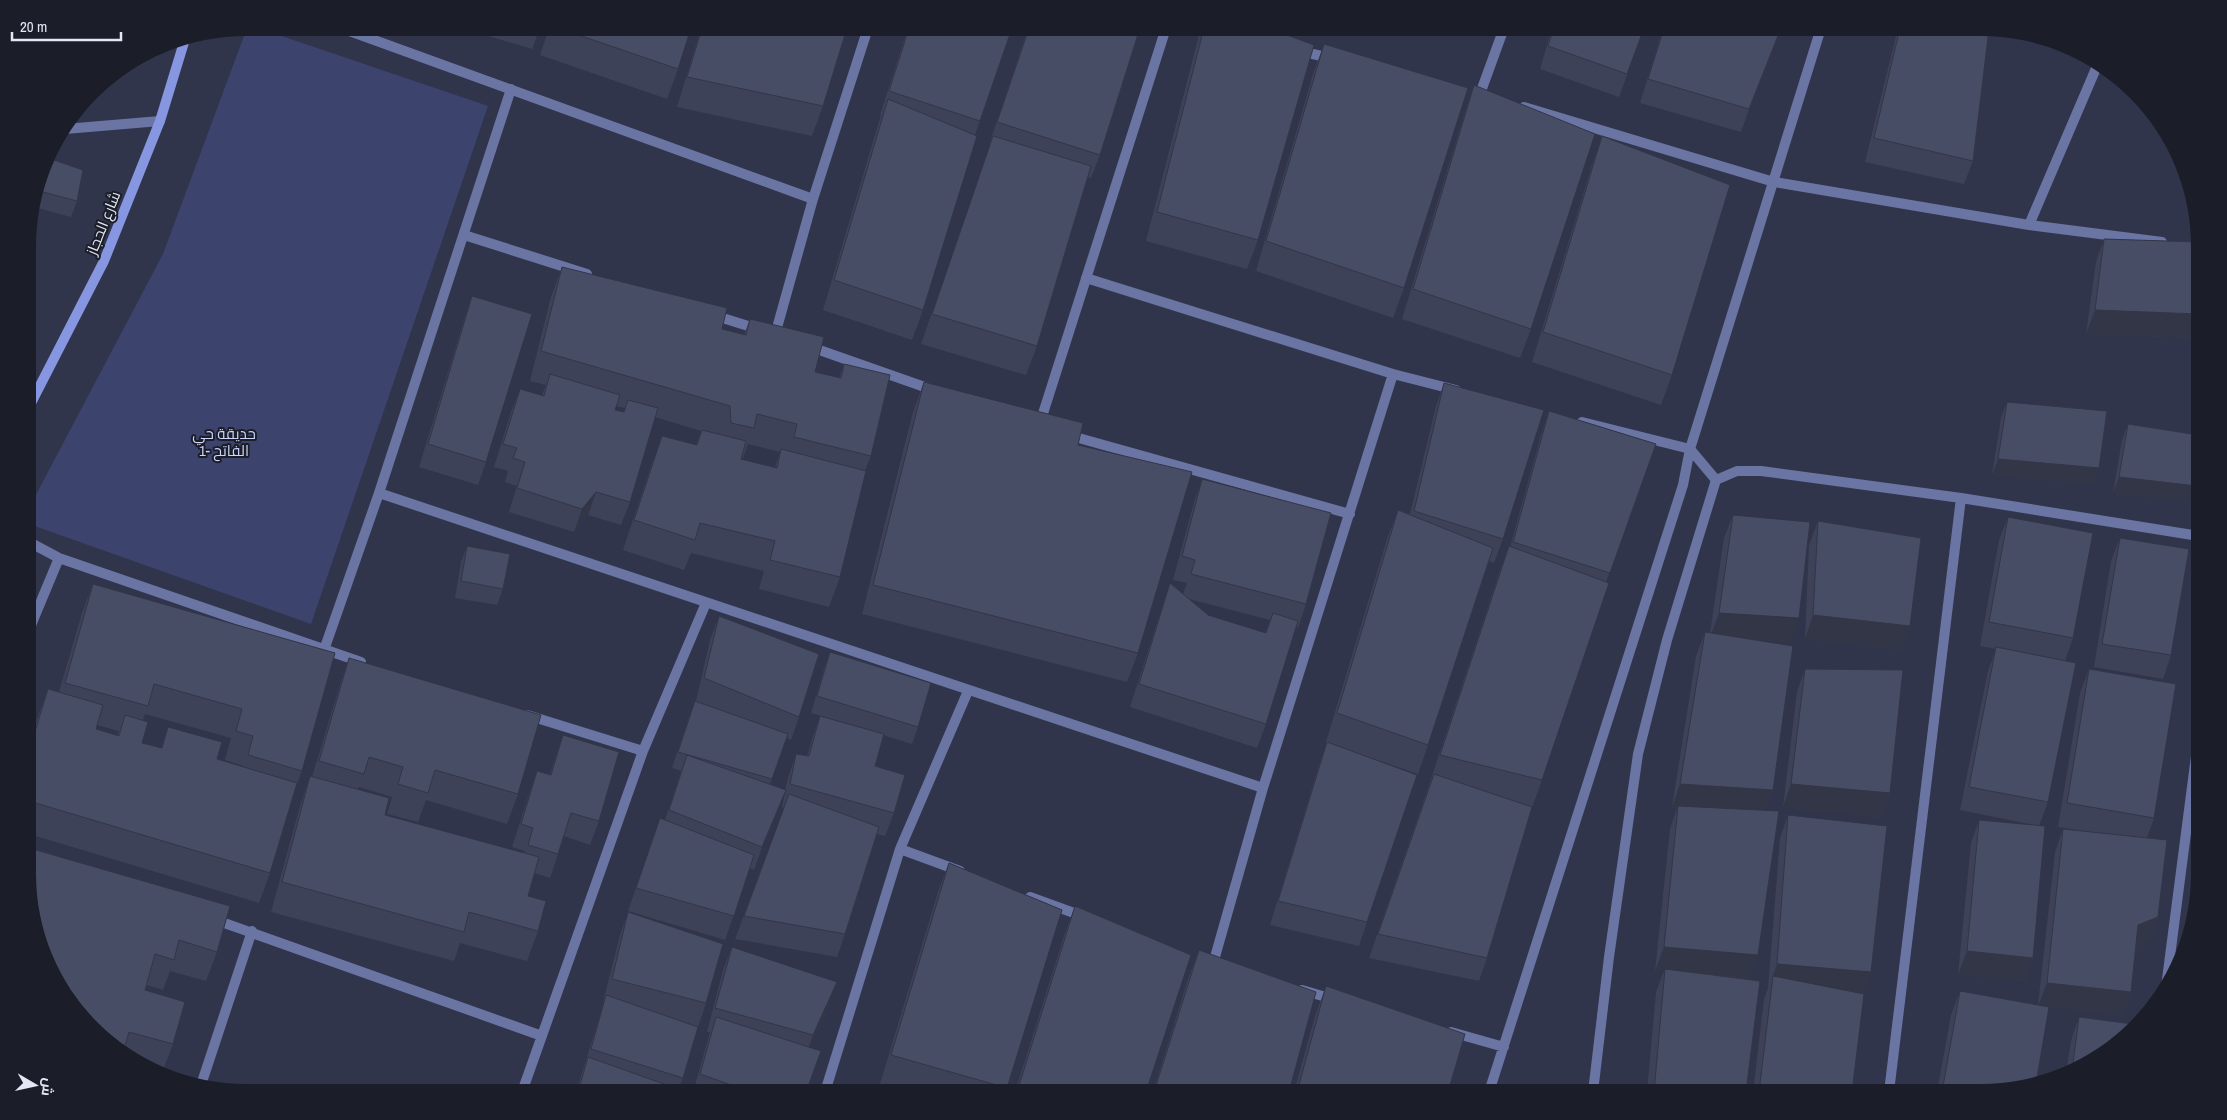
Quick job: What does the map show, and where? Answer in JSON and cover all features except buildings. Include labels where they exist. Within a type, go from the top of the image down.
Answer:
[{"type":"main road","name":"شارع الحجاز","points":[[36,393],[104,261],[160,122],[184,45]]},
{"type":"street","points":[[364,36],[813,198]]},
{"type":"street","points":[[785,338],[813,198],[865,36]]},
{"type":"street","points":[[1163,36],[1086,278],[1044,428],[1350,514]]},
{"type":"street","points":[[1480,94],[1501,36]]},
{"type":"street","points":[[1492,1084],[1683,485],[1690,450],[1819,36]]},
{"type":"street","points":[[1287,48],[1345,62]]},
{"type":"street","points":[[2029,225],[2095,70]]},
{"type":"street","points":[[324,650],[379,493],[511,88]]},
{"type":"street","points":[[1518,105],[1774,182],[2029,225],[2170,243]]},
{"type":"street","points":[[72,128],[160,122]]},
{"type":"street","points":[[464,235],[596,277]]},
{"type":"street","points":[[1086,278],[1393,374],[1470,393]]},
{"type":"street","points":[[700,310],[945,394]]},
{"type":"street","points":[[1213,964],[1263,788],[1393,374]]},
{"type":"street","points":[[1575,420],[1690,450],[1716,480]]},
{"type":"street","points":[[1716,480],[1738,471],[1761,471],[1961,498],[2191,535]]},
{"type":"street","points":[[1594,1084],[1609,957],[1638,754],[1668,640],[1716,480]]},
{"type":"street","points":[[379,493],[1263,788]]},
{"type":"street","points":[[1889,1084],[1961,498]]},
{"type":"street","points":[[36,546],[59,558],[371,665]]},
{"type":"street","points":[[36,613],[59,558]]},
{"type":"street","points":[[525,1084],[643,751],[706,603]]},
{"type":"street","points":[[827,1084],[900,849],[968,691]]},
{"type":"street","points":[[521,713],[643,751]]},
{"type":"street","points":[[2168,968],[2191,795]]},
{"type":"street","points":[[900,849],[974,876]]},
{"type":"street","points":[[1020,893],[1093,920]]},
{"type":"street","points":[[206,916],[542,1036]]},
{"type":"street","points":[[203,1079],[252,931]]},
{"type":"street","points":[[1288,986],[1344,1002]]},
{"type":"street","points":[[1438,1029],[1504,1048]]},
{"type":"green space","name":"حديقة حي الفاتح -1","points":[[244,36],[282,36],[488,106],[311,624],[36,526],[36,495],[163,254]]}]
